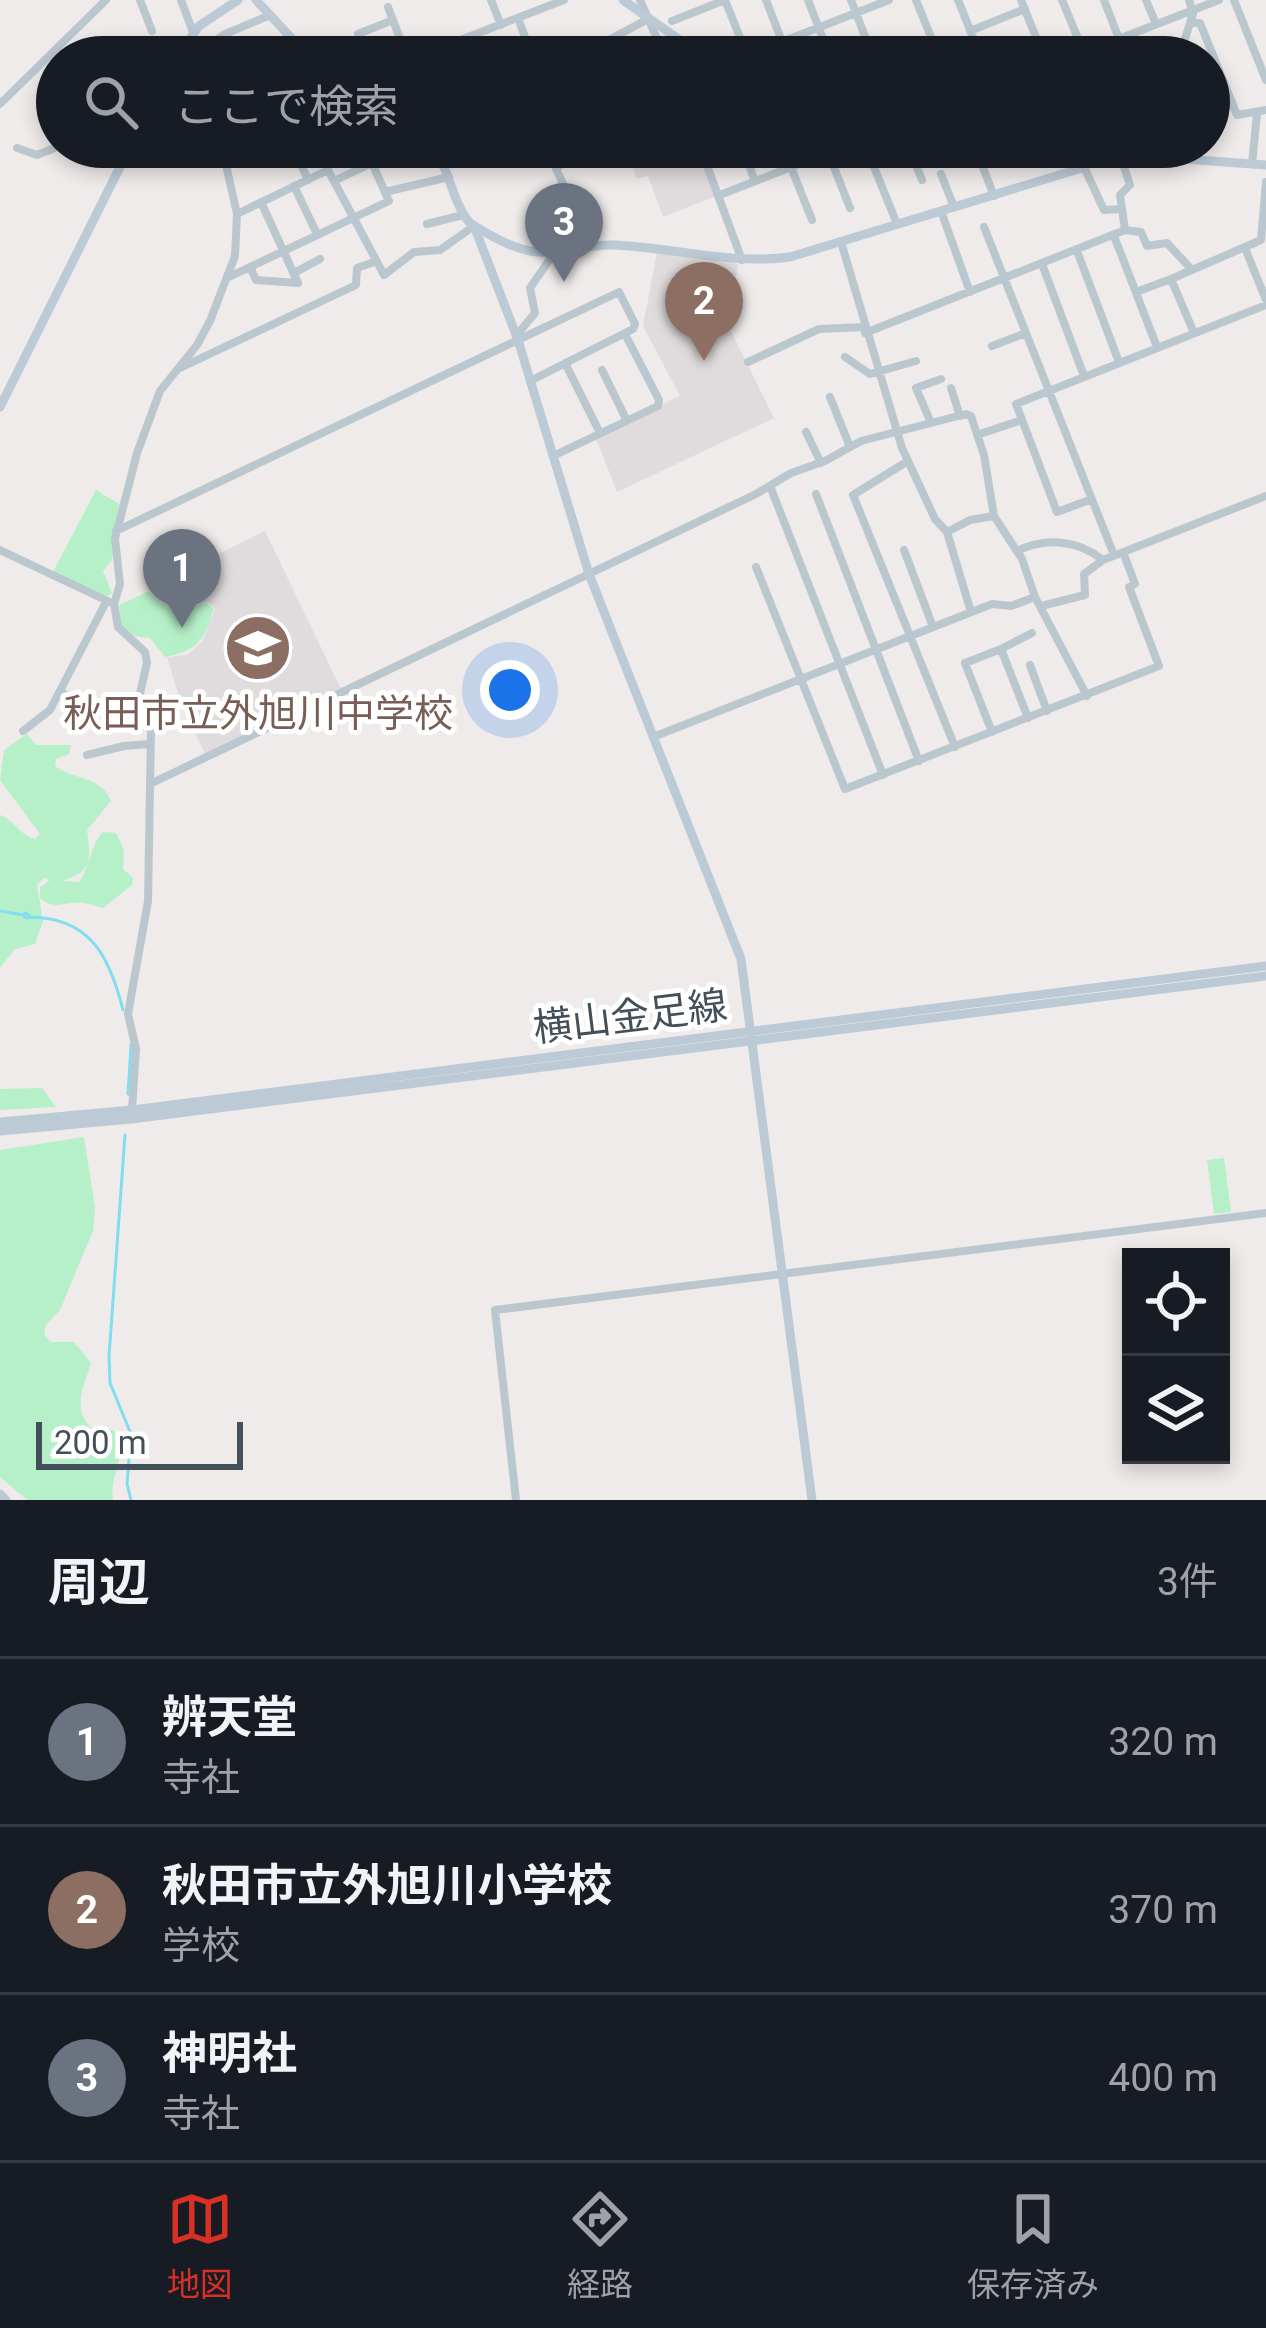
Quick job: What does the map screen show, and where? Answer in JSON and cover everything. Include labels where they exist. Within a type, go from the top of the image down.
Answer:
[{"type":"street","points":[[140,0],[152,31]]},
{"type":"street","points":[[181,0],[194,32]]},
{"type":"street","points":[[191,36],[219,4],[238,0]]},
{"type":"street","points":[[256,0],[288,36]]},
{"type":"street","points":[[491,0],[501,25]]},
{"type":"street","points":[[474,36],[564,0]]},
{"type":"street","points":[[622,0],[673,36]]},
{"type":"street","points":[[640,0],[655,36]]},
{"type":"street","points":[[672,21],[725,0],[738,36]]},
{"type":"street","points":[[766,0],[780,36]]},
{"type":"street","points":[[808,0],[821,36]]},
{"type":"street","points":[[851,0],[865,36]]},
{"type":"street","points":[[797,36],[889,0]]},
{"type":"street","points":[[916,0],[931,36]]},
{"type":"street","points":[[958,0],[972,36]]},
{"type":"street","points":[[1062,0],[1077,36]]},
{"type":"street","points":[[1104,0],[1118,36]]},
{"type":"street","points":[[1146,0],[1156,24]]},
{"type":"street","points":[[1126,36],[1191,5],[1219,0]]},
{"type":"street","points":[[1234,0],[1266,80]]},
{"type":"street","points":[[65,36],[98,2]]},
{"type":"street","points":[[970,31],[1023,5],[1036,36]]},
{"type":"street","points":[[1186,36],[1191,5]]},
{"type":"street","points":[[388,8],[401,36]]},
{"type":"street","points":[[222,36],[268,16]]},
{"type":"street","points":[[518,18],[525,36]]},
{"type":"street","points":[[616,36],[648,19]]},
{"type":"street","points":[[359,36],[393,20]]},
{"type":"street","points":[[1191,23],[1200,23],[1205,36]]},
{"type":"street","points":[[0,104],[36,67]]},
{"type":"street","points":[[1230,98],[1237,115],[1261,111],[1252,164]]},
{"type":"street","points":[[17,148],[36,155]]},
{"type":"street","points":[[1230,162],[1266,165]]},
{"type":"street","points":[[0,407],[120,168]]},
{"type":"street","points":[[23,731],[50,710],[120,584],[116,530],[136,453],[160,391],[210,321],[236,256],[237,214],[227,168]]},
{"type":"street","points":[[303,168],[308,180]]},
{"type":"street","points":[[334,182],[362,168]]},
{"type":"street","points":[[228,278],[389,201],[374,168]]},
{"type":"street","points":[[444,168],[463,215],[474,226],[530,251],[649,246],[742,260],[790,257],[1081,168]]},
{"type":"street","points":[[517,338],[535,313],[530,288],[554,250],[569,196],[557,168]]},
{"type":"street","points":[[708,168],[742,260]]},
{"type":"street","points":[[750,168],[755,181]]},
{"type":"street","points":[[719,195],[785,168]]},
{"type":"street","points":[[791,168],[812,220]]},
{"type":"street","points":[[834,168],[850,208]]},
{"type":"street","points":[[874,168],[897,224]]},
{"type":"street","points":[[917,168],[922,180]]},
{"type":"street","points":[[983,168],[994,196]]},
{"type":"street","points":[[1084,168],[1103,210],[1121,209]]},
{"type":"street","points":[[1124,168],[1130,185],[1120,195],[1125,230]]},
{"type":"street","points":[[237,214],[328,170],[384,275],[414,252],[440,250],[474,226]]},
{"type":"street","points":[[940,174],[954,207]]},
{"type":"street","points":[[385,192],[449,177]]},
{"type":"street","points":[[1136,292],[1264,238],[1266,182]]},
{"type":"street","points":[[294,186],[317,235]]},
{"type":"street","points":[[250,267],[256,280],[298,283],[261,202]]},
{"type":"street","points":[[940,211],[970,292]]},
{"type":"street","points":[[427,224],[463,215]]},
{"type":"street","points":[[474,226],[517,338],[589,574],[741,959],[812,1500]]},
{"type":"street","points":[[756,567],[845,789],[1160,666],[1129,587],[1136,584],[1113,556],[984,227]]},
{"type":"street","points":[[748,362],[819,329],[864,330],[1125,230],[1141,232],[1147,246],[1167,243],[1192,270]]},
{"type":"street","points":[[1114,236],[1156,347]]},
{"type":"street","points":[[841,242],[864,330],[908,460],[935,519],[946,532],[971,612]]},
{"type":"street","points":[[1092,499],[1057,512],[1016,404],[1266,302],[1244,248]]},
{"type":"street","points":[[1077,251],[1120,362]]},
{"type":"street","points":[[294,273],[320,259]]},
{"type":"street","points":[[178,369],[356,285],[357,268],[374,262]]},
{"type":"street","points":[[1042,264],[1084,376]]},
{"type":"street","points":[[1172,279],[1194,333]]},
{"type":"street","points":[[116,530],[619,292],[634,324],[625,334],[530,381]]},
{"type":"street","points":[[992,346],[1026,333]]},
{"type":"street","points":[[554,456],[658,406],[625,334]]},
{"type":"street","points":[[844,356],[870,374],[916,361]]},
{"type":"street","points":[[565,363],[600,434]]},
{"type":"street","points":[[602,370],[626,421]]},
{"type":"street","points":[[931,423],[916,388],[941,379]]},
{"type":"street","points":[[951,388],[960,416]]},
{"type":"street","points":[[830,398],[850,447]]},
{"type":"street","points":[[150,784],[791,472],[898,430],[960,416],[971,416],[994,516],[1017,551],[1087,696]]},
{"type":"street","points":[[977,435],[1022,420]]},
{"type":"street","points":[[806,432],[821,463]]},
{"type":"street","points":[[908,460],[853,494],[956,747]]},
{"type":"street","points":[[770,486],[883,775]]},
{"type":"street","points":[[816,494],[919,761]]},
{"type":"street","points":[[653,737],[992,604],[1011,607],[1085,595],[1084,574],[1113,556],[1265,499]]},
{"type":"street","points":[[946,532],[970,520],[994,516]]},
{"type":"street","points":[[1017,551],[1040,541],[1113,556]]},
{"type":"street","points":[[0,550],[110,603],[118,627],[145,652],[141,697],[150,744],[148,902],[128,1014],[136,1049],[132,1109]]},
{"type":"street","points":[[904,550],[933,627]]},
{"type":"street","points":[[992,732],[965,663],[1032,634]]},
{"type":"street","points":[[1001,649],[1028,718]]},
{"type":"street","points":[[1030,665],[1047,711]]},
{"type":"street","points":[[61,692],[87,709],[119,708],[141,697]]},
{"type":"street","points":[[87,755],[150,744]]},
{"type":"street","name":"横山金足線","points":[[0,1126],[131,1119],[1266,966]]},
{"type":"street","name":"横山金足線","points":[[0,1126],[1266,976]]},
{"type":"street","points":[[516,1500],[495,1310],[1266,1213]]},
{"type":"shaded area","points":[[634,168],[705,168],[716,196],[663,217],[648,176],[636,179]]},
{"type":"shaded area","points":[[657,253],[738,264],[728,325],[774,418],[617,492],[595,436],[680,396],[643,326]]},
{"type":"shaded area","name":"秋田市立外旭川中学校","points":[[265,531],[341,689],[205,754],[181,703],[167,657],[187,655],[202,642],[215,609],[208,602],[188,606],[180,573]]},
{"type":"green space","points":[[96,490],[119,504],[112,560],[103,571],[112,593],[105,598],[53,572]]},
{"type":"green space","points":[[149,591],[170,608],[207,603],[214,609],[203,636],[192,647],[165,657],[150,638],[134,636],[121,625],[119,605]]},
{"type":"green space","points":[[27,734],[36,745],[71,745],[69,754],[56,759],[55,766],[94,782],[111,801],[87,830],[88,864],[103,832],[116,833],[124,850],[123,869],[133,878],[132,885],[103,908],[46,902],[40,898],[40,887],[50,880],[44,878],[37,885],[43,921],[35,944],[15,949],[0,968],[0,815],[29,837],[40,834],[0,780],[4,750]],"holes":[[[88,864],[79,882],[62,881]]]},
{"type":"green space","points":[[42,1088],[56,1107],[0,1110],[0,1089]]},
{"type":"green space","points":[[84,1137],[95,1208],[93,1231],[60,1310],[44,1334],[50,1342],[74,1342],[91,1363],[82,1413],[92,1429],[118,1433],[113,1500],[27,1500],[0,1477],[0,1150]]},
{"type":"green space","points":[[1224,1158],[1231,1212],[1214,1214],[1207,1160]]},
{"type":"waterway","points":[[0,911],[24,915]]},
{"type":"waterway","points":[[25,913],[29,915],[28,918],[24,917],[25,913]]},
{"type":"waterway","points":[[29,917],[68,924],[83,933],[104,958],[123,1010]]},
{"type":"waterway","points":[[128,1094],[131,1045]]},
{"type":"waterway","points":[[125,1135],[109,1356],[110,1383],[131,1434],[127,1484],[131,1500]]},
{"type":"place","name":"神明社","points":[[564,282]]},
{"type":"place","name":"秋田市立外旭川小学校","points":[[704,361]]},
{"type":"place","name":"辨天堂","points":[[182,628]]},
{"type":"place","name":"秋田市立外旭川中学校","points":[[258,648]]}]
